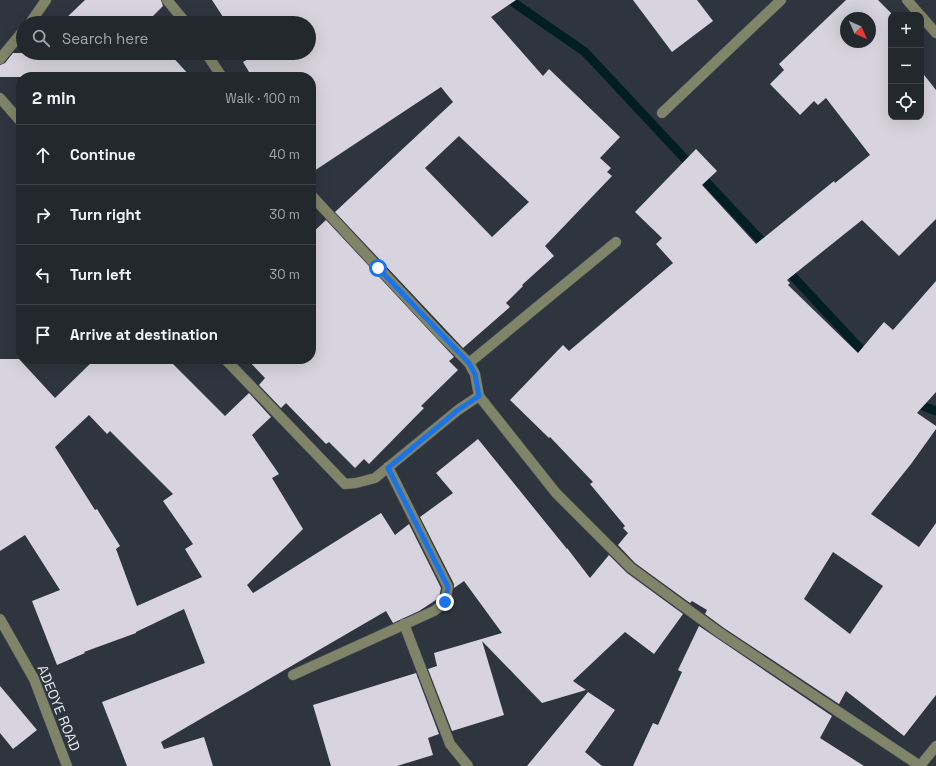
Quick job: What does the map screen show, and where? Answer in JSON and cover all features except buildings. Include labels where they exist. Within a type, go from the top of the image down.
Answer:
[{"type":"street","points":[[35,16],[46,0]]},
{"type":"street","points":[[167,0],[180,16]]},
{"type":"street","points":[[662,113],[781,0]]},
{"type":"street","points":[[907,0],[918,12]]},
{"type":"street","points":[[924,19],[936,33]]},
{"type":"street","points":[[0,59],[16,40]]},
{"type":"street","points":[[211,60],[219,72]]},
{"type":"street","points":[[0,98],[16,116]]},
{"type":"street","points":[[316,200],[441,335],[469,363],[475,374],[479,396],[556,493],[631,568],[720,633],[920,766],[936,746]]},
{"type":"street","points":[[469,363],[616,242]]},
{"type":"street","points":[[230,364],[345,484],[375,478],[458,410],[479,396]]},
{"type":"street","points":[[293,675],[434,610],[445,602],[448,587],[388,468]]},
{"type":"street","name":"ADEOYE ROAD","points":[[0,620],[34,679],[67,766]]},
{"type":"street","points":[[404,624],[450,744],[468,766]]},
{"type":"waterway","points":[[510,0],[585,52],[769,249]]},
{"type":"waterway","points":[[785,268],[869,358]]},
{"type":"waterway","points":[[913,402],[936,411]]},
{"type":"route","points":[[378,268],[469,363],[475,374],[479,396],[458,410],[388,468],[448,587],[445,602]]}]
